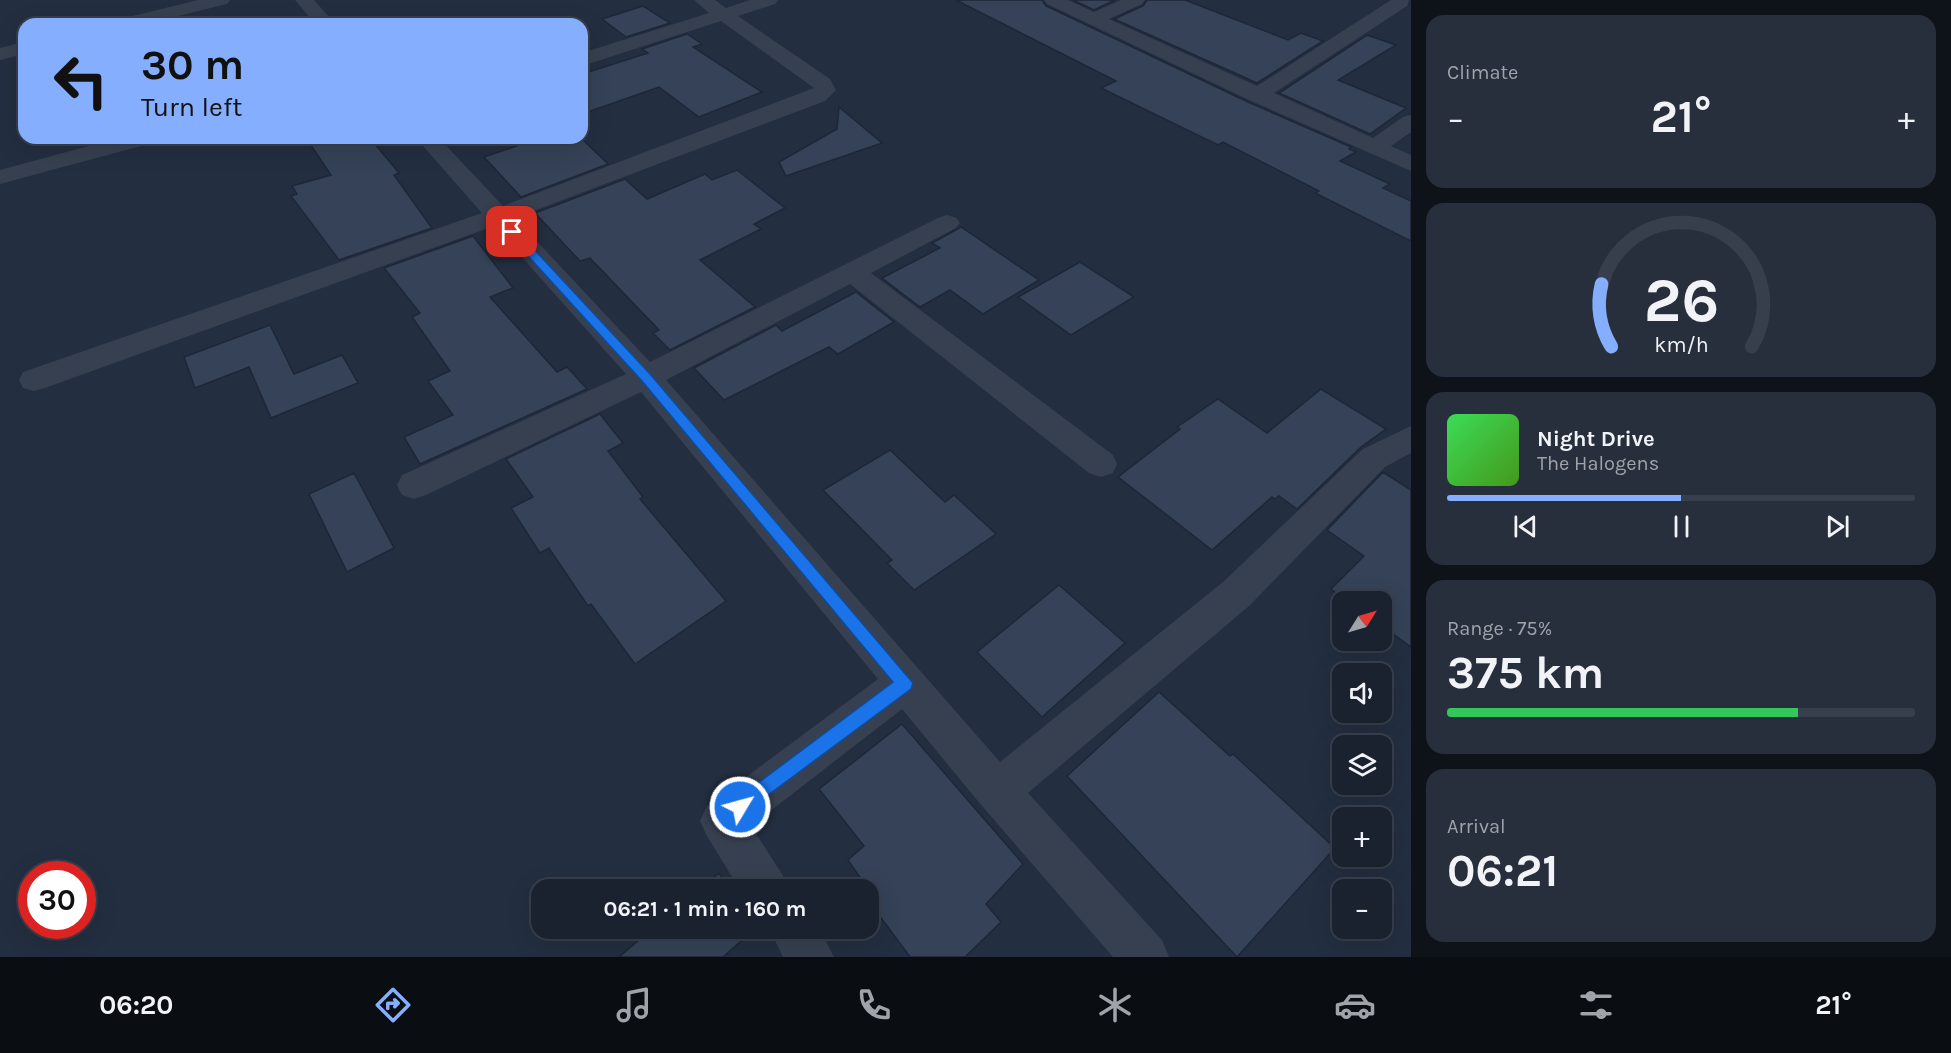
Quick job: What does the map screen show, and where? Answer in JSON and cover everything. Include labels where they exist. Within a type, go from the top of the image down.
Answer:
[{"type":"street","points":[[148,18],[221,0]]},
{"type":"street","points":[[304,0],[320,18]]},
{"type":"street","points":[[34,380],[498,216],[806,100],[825,90],[823,83],[703,0]]},
{"type":"street","points":[[588,58],[769,0]]},
{"type":"street","points":[[1053,0],[1411,164]]},
{"type":"street","points":[[1093,19],[1136,0]]},
{"type":"street","points":[[1257,95],[1315,55],[1401,2]]},
{"type":"street","points":[[0,54],[18,50]]},
{"type":"street","points":[[1376,147],[1411,122]]},
{"type":"street","points":[[0,177],[122,144]]},
{"type":"street","points":[[432,144],[646,377],[997,791],[1145,957]]},
{"type":"street","points":[[414,485],[646,377],[947,224]]},
{"type":"street","points":[[853,273],[1101,464]]},
{"type":"street","points":[[997,791],[1236,594],[1374,459],[1411,438]]},
{"type":"street","points":[[759,879],[722,821],[905,683]]},
{"type":"street","points":[[799,939],[810,957]]},
{"type":"building","points":[[956,0],[1042,0],[1046,6],[1248,102],[1351,147],[1349,149],[1356,152],[1340,161],[1390,184],[1383,188],[1411,201],[1411,241],[1315,193],[1319,191],[1223,142],[1218,145],[1101,88],[1116,81]]},
{"type":"building","points":[[1073,0],[1115,0],[1094,10]]},
{"type":"building","points":[[1147,0],[1185,0],[1288,40],[1301,33],[1323,41],[1257,83],[1114,19],[1143,6]]},
{"type":"building","points":[[643,6],[670,23],[626,37],[602,19]]},
{"type":"building","points":[[687,34],[702,44],[693,47],[762,92],[699,117],[659,87],[588,112],[588,72],[648,53],[642,49]]},
{"type":"building","points":[[1367,35],[1396,45],[1338,80],[1406,108],[1370,134],[1279,93]]},
{"type":"building","points":[[839,107],[882,143],[786,176],[779,162],[837,129]]},
{"type":"building","points":[[310,144],[375,144],[399,173],[394,175],[432,228],[339,260],[291,196],[297,194],[292,186],[331,175]]},
{"type":"building","points":[[522,144],[587,144],[608,164],[521,197],[484,157]]},
{"type":"building","points":[[737,170],[785,208],[754,224],[761,229],[700,260],[755,307],[670,350],[653,333],[659,330],[590,258],[580,261],[535,213],[625,179],[647,199],[705,174],[712,180]]},
{"type":"building","points":[[961,227],[1039,280],[983,314],[950,290],[920,307],[882,278],[940,248],[932,243]]},
{"type":"building","points":[[473,236],[513,288],[490,297],[557,372],[567,367],[587,389],[420,464],[404,437],[453,415],[428,381],[450,371],[412,317],[420,313],[384,268]]},
{"type":"building","points":[[1080,262],[1134,297],[1071,335],[1018,297]]},
{"type":"building","points":[[856,292],[894,322],[838,354],[829,347],[724,400],[694,368],[776,325],[782,331]]},
{"type":"building","points":[[270,325],[294,374],[342,355],[358,383],[271,418],[249,367],[195,388],[184,357]]},
{"type":"building","points":[[1321,389],[1386,429],[1361,447],[1297,509],[1279,496],[1275,499],[1272,497],[1212,550],[1118,477],[1180,429],[1177,427],[1218,399],[1267,433]]},
{"type":"building","points":[[600,414],[623,443],[608,451],[643,497],[640,499],[726,601],[635,664],[591,604],[588,606],[549,548],[540,553],[511,508],[533,497],[506,459]]},
{"type":"building","points":[[890,450],[945,502],[954,495],[996,534],[914,590],[887,563],[892,560],[823,490]]},
{"type":"building","points":[[1383,472],[1411,490],[1411,647],[1392,633],[1392,591],[1334,591],[1331,589],[1364,556],[1327,530]]},
{"type":"building","points":[[354,473],[394,548],[347,572],[309,494]]},
{"type":"building","points":[[1059,585],[1125,643],[1042,717],[977,652]]},
{"type":"building","points":[[1159,692],[1230,756],[1233,754],[1332,845],[1332,851],[1237,957],[1067,776]]},
{"type":"building","points":[[902,724],[1023,864],[986,904],[1001,922],[965,957],[910,957],[879,915],[879,879],[861,879],[848,860],[864,846],[819,789]]},
{"type":"building","points":[[719,873],[723,879],[712,879]]},
{"type":"building","points":[[640,939],[743,939],[723,957],[619,957]]},
{"type":"route","points":[[512,232],[646,377],[905,683],[740,807]]}]
